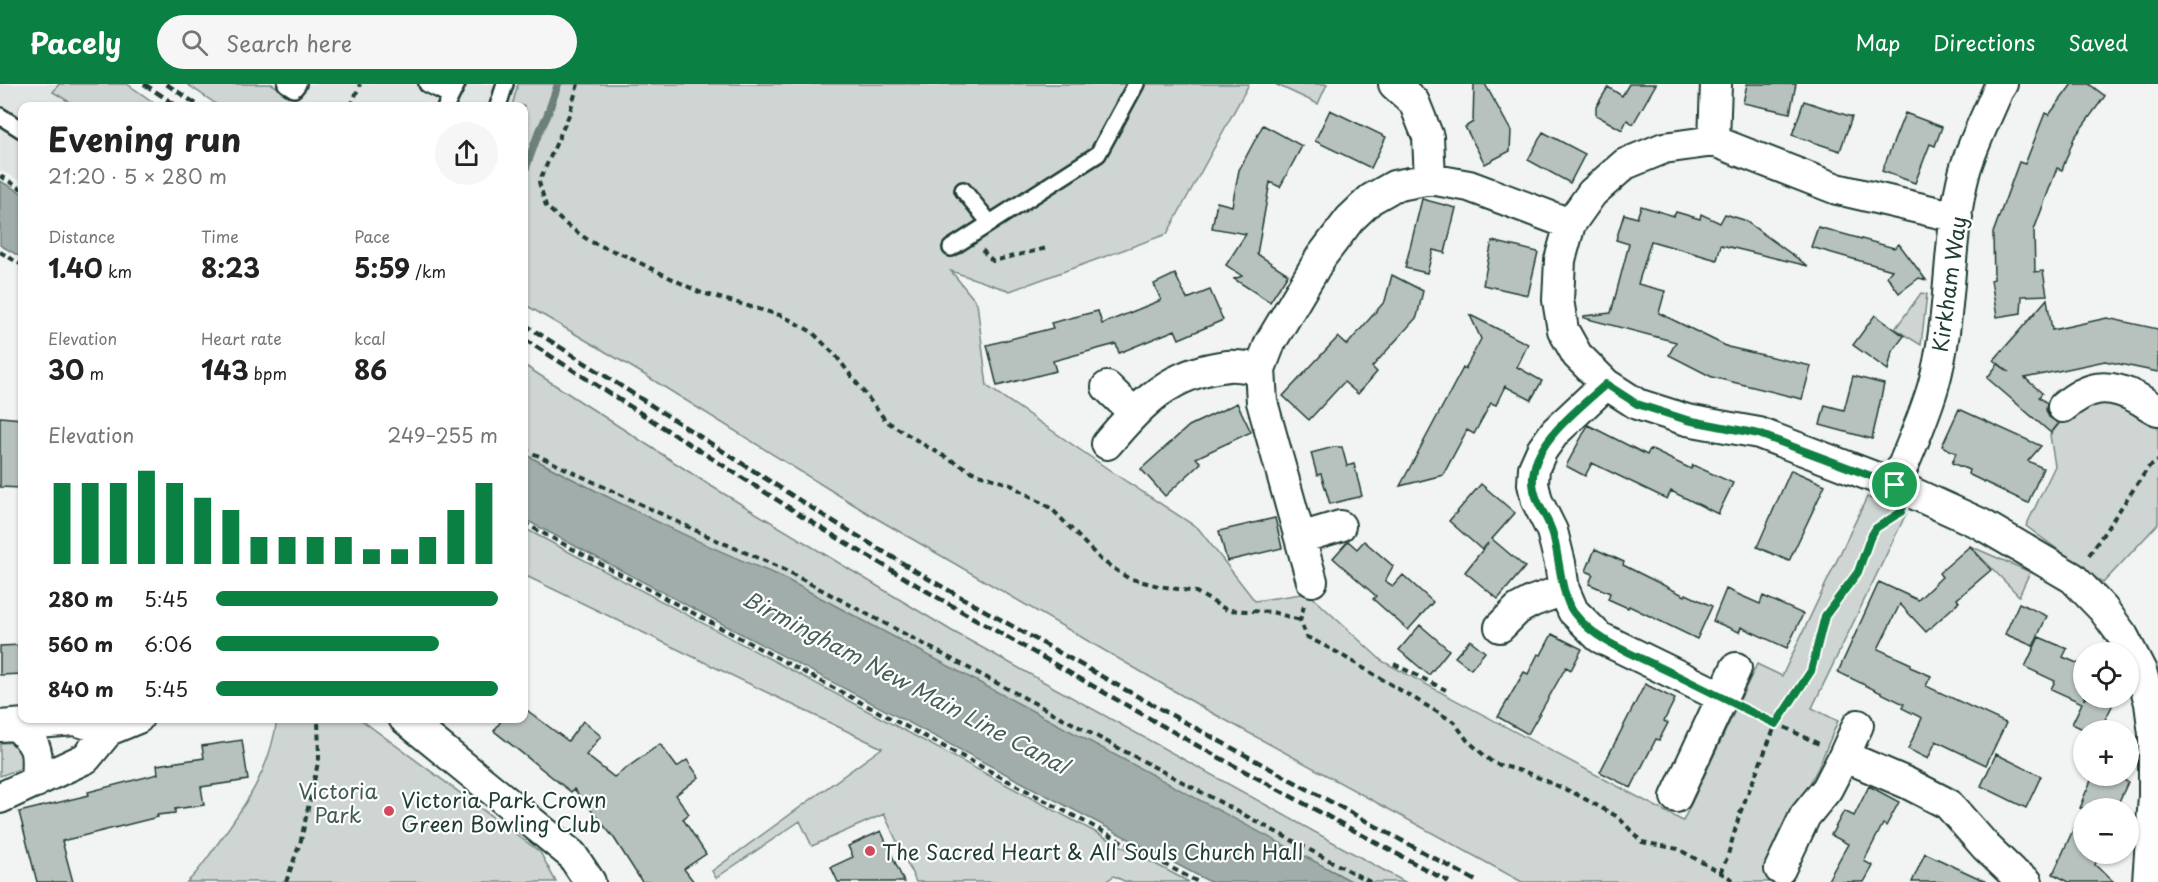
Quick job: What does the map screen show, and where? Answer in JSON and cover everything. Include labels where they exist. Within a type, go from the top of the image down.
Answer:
[{"type":"street","points":[[1714,141],[1716,84]]},
{"type":"street","name":"Kirkham Way","points":[[1901,488],[1933,386],[1942,338],[1965,170],[2002,84]]},
{"type":"street","points":[[1412,90],[1428,136],[1430,179]]},
{"type":"street","points":[[1957,217],[1838,189],[1714,141],[1664,148],[1625,164],[1592,193],[1570,224],[1560,260],[1558,300],[1563,330],[1577,355],[1606,384],[1637,404],[1687,420],[1759,434],[1901,488],[1981,524],[2073,578],[2103,609],[2123,636],[2141,671],[2151,703],[2154,734],[2155,848],[2148,882]]},
{"type":"street","points":[[1312,581],[1262,402],[1260,369],[1270,344],[1322,257],[1350,219],[1371,199],[1394,186],[1430,179],[1469,186],[1570,224]]},
{"type":"street","points":[[1107,444],[1133,412],[1157,393],[1191,373],[1229,366],[1260,369]]},
{"type":"street","points":[[1606,384],[1555,432],[1542,450],[1534,468],[1533,484],[1537,501],[1552,531],[1564,590],[1573,611],[1599,637],[1722,697]]},
{"type":"street","points":[[1107,387],[1133,412]]},
{"type":"street","points":[[2063,407],[2089,390],[2105,388],[2118,390],[2158,410]]},
{"type":"street","points":[[1300,538],[1340,526]]},
{"type":"street","points":[[1500,627],[1518,609],[1564,590]]},
{"type":"street","points":[[1676,797],[1736,668]]},
{"type":"street","points":[[8,725],[35,723]]},
{"type":"street","points":[[85,723],[109,730]]},
{"type":"street","points":[[0,798],[86,758],[109,730],[126,723]]},
{"type":"street","points":[[410,723],[572,855],[590,882]]},
{"type":"street","points":[[8,725],[33,740],[36,751],[36,782]]},
{"type":"street","points":[[1780,869],[1805,816],[1827,789],[1858,725]]},
{"type":"street","points":[[1844,756],[1907,783],[1948,804],[1986,847],[2013,873],[2027,882]]},
{"type":"lane","points":[[286,84],[294,89],[298,84]]},
{"type":"lane","points":[[428,84],[451,96]]},
{"type":"lane","points":[[499,102],[505,84]]},
{"type":"lane","points":[[951,248],[1098,154],[1136,84]]},
{"type":"lane","points":[[0,116],[18,127]]},
{"type":"lane","points":[[963,190],[990,223]]},
{"type":"path","points":[[353,102],[360,84]]},
{"type":"path","points":[[578,84],[569,115],[539,182],[546,206],[564,223],[591,242],[626,256],[699,292],[783,316],[812,332],[836,356],[886,421],[973,472],[1011,485],[1052,509],[1101,560],[1128,578],[1196,592],[1227,610],[1272,612],[1300,620]]},
{"type":"path","points":[[0,176],[18,187]]},
{"type":"path","points":[[969,237],[993,261],[1047,248]]},
{"type":"path","points":[[0,252],[18,263]]},
{"type":"path","points":[[528,451],[714,539],[779,567],[1370,882]]},
{"type":"path","points":[[2073,578],[2148,468],[2158,461]]},
{"type":"path","points":[[1720,873],[1727,858],[1740,813],[1776,724],[1811,671],[1825,616],[1858,572],[1876,528],[1901,512],[1901,488]]},
{"type":"path","points":[[528,525],[1198,882]]},
{"type":"path","points":[[1312,581],[1300,620],[1307,637],[1454,722],[1467,740],[1493,763],[1528,773],[1574,793],[1618,817],[1641,842],[1678,849],[1737,882]]},
{"type":"path","points":[[1394,664],[1446,690]]},
{"type":"path","points":[[1722,697],[1844,756]]},
{"type":"path","points":[[286,882],[301,840],[319,758],[318,723]]},
{"type":"shaded area","points":[[0,84],[59,84],[54,92],[70,102],[18,102],[18,180],[0,170]]},
{"type":"shaded area","points":[[272,84],[518,84],[513,102],[300,102]]},
{"type":"green space","points":[[59,84],[127,84],[153,102],[69,102],[53,92]]},
{"type":"green space","points":[[187,84],[272,84],[300,102],[213,102]]},
{"type":"green space","points":[[518,84],[1249,84],[1167,234],[1010,291],[951,271],[977,303],[987,386],[1198,528],[1255,601],[1308,593],[1382,661],[1683,821],[1757,664],[1782,676],[1867,497],[1906,514],[1812,708],[1838,721],[1818,768],[1766,867],[1793,882],[1522,882],[1207,710],[869,514],[640,372],[528,306],[528,102],[513,102]]},
{"type":"green space","points":[[1275,84],[1327,84],[1318,104]]},
{"type":"green space","points":[[1921,293],[1927,294],[1921,345],[1895,329]]},
{"type":"green space","points":[[528,368],[711,486],[952,631],[1405,882],[1353,882],[724,554],[528,456]]},
{"type":"green space","points":[[2102,396],[2158,418],[2158,524],[2103,583],[2026,526],[2055,466],[2050,435],[2064,418]]},
{"type":"green space","points":[[528,530],[1189,882],[1126,882],[1114,876],[1105,882],[916,882],[884,814],[812,846],[800,821],[716,878],[712,871],[882,748],[528,577]]},
{"type":"green space","points":[[1970,546],[2030,572],[2019,596]]},
{"type":"green space","name":"Victoria Park","points":[[276,723],[365,723],[540,852],[556,882],[187,882],[206,860],[237,816],[263,771]]},
{"type":"green space","points":[[21,742],[25,767],[0,776],[0,743]]},
{"type":"water","points":[[0,181],[18,191],[18,256],[0,245]]},
{"type":"water","name":"Birmingham New Main Line Canal","points":[[528,456],[681,533],[778,575],[1353,882],[1210,882],[528,521]]},
{"type":"building","points":[[1474,84],[1485,84],[1511,131],[1510,151],[1485,164],[1465,127],[1473,122]]},
{"type":"building","points":[[1629,84],[1656,84],[1633,124],[1627,120],[1622,130],[1596,115],[1596,107],[1608,87],[1622,96]]},
{"type":"building","points":[[1747,84],[1796,84],[1790,113],[1743,103]]},
{"type":"building","points":[[2072,84],[2089,84],[2105,96],[2074,138],[2062,170],[2057,168],[2034,230],[2035,272],[2043,271],[2047,295],[2022,296],[2021,313],[1997,317],[1991,280],[1994,279],[1993,233],[2019,162],[2025,164],[2045,113],[2049,115]]},
{"type":"building","points":[[1804,101],[1852,117],[1840,151],[1792,135]]},
{"type":"building","points":[[1330,110],[1386,137],[1371,168],[1315,141]]},
{"type":"building","points":[[1905,113],[1942,127],[1935,146],[1930,144],[1915,183],[1882,171]]},
{"type":"building","points":[[1263,125],[1302,146],[1280,187],[1270,182],[1257,254],[1288,274],[1270,302],[1234,279],[1242,276],[1226,265],[1246,234],[1212,228],[1217,202],[1232,206],[1239,170]]},
{"type":"building","points":[[1543,132],[1585,154],[1570,183],[1528,160]]},
{"type":"building","points":[[1422,199],[1456,208],[1445,253],[1433,250],[1427,273],[1405,268]]},
{"type":"building","points":[[1641,206],[1674,216],[1676,212],[1700,219],[1701,214],[1720,223],[1725,214],[1744,220],[1808,266],[1721,245],[1717,260],[1651,241],[1638,284],[1665,291],[1659,313],[1728,347],[1811,366],[1802,399],[1712,377],[1669,355],[1676,342],[1584,318],[1584,316],[1611,313],[1629,244],[1616,240],[1624,214],[1637,218]]},
{"type":"building","points":[[1818,227],[1894,248],[1899,244],[1926,280],[1919,278],[1899,293],[1887,276],[1892,270],[1811,247]]},
{"type":"building","points":[[1492,241],[1538,252],[1528,295],[1483,285]]},
{"type":"building","points":[[1175,274],[1187,299],[1210,290],[1223,320],[1179,339],[1175,330],[1119,353],[1116,344],[1053,361],[1056,371],[997,386],[987,345],[1053,328],[1051,323],[1098,311],[1102,324],[1161,300],[1154,284]]},
{"type":"building","points":[[1392,275],[1423,291],[1417,317],[1372,367],[1377,372],[1358,394],[1344,382],[1309,420],[1283,396],[1338,337],[1347,345],[1385,301]]},
{"type":"building","points":[[2047,299],[2052,330],[2107,318],[2158,329],[2158,372],[2105,361],[2025,378],[2042,393],[2039,397],[2047,403],[2046,410],[2049,417],[2059,423],[2051,433],[1987,378],[1998,364],[2009,372],[1994,360]]},
{"type":"building","points":[[1470,315],[1528,344],[1517,367],[1542,381],[1531,400],[1505,386],[1496,405],[1491,403],[1474,434],[1467,430],[1443,475],[1400,486],[1481,339]]},
{"type":"building","points":[[1875,315],[1904,336],[1892,352],[1888,370],[1853,345]]},
{"type":"building","points":[[1853,376],[1884,384],[1872,439],[1820,425],[1825,405],[1844,410]]},
{"type":"building","points":[[1237,403],[1251,432],[1196,458],[1201,463],[1165,496],[1141,469],[1189,426]]},
{"type":"building","points":[[1959,409],[2041,446],[2028,461],[2043,468],[2028,503],[1968,474],[1969,470],[1952,463],[1956,453],[1942,446]]},
{"type":"building","points":[[0,417],[18,419],[18,488],[0,487]]},
{"type":"building","points":[[1588,425],[1647,455],[1650,449],[1691,469],[1693,465],[1733,483],[1718,514],[1671,491],[1667,499],[1592,463],[1585,476],[1566,466]]},
{"type":"building","points":[[1342,447],[1347,466],[1354,464],[1362,496],[1330,504],[1321,474],[1317,475],[1311,453]]},
{"type":"building","points":[[1791,470],[1825,485],[1789,561],[1757,547]]},
{"type":"building","points":[[1481,484],[1515,513],[1492,539],[1525,567],[1498,599],[1465,572],[1488,543],[1482,550],[1449,521]]},
{"type":"building","points":[[1275,518],[1282,548],[1227,561],[1219,531]]},
{"type":"building","points":[[1348,541],[1357,549],[1364,541],[1393,566],[1385,581],[1393,586],[1403,575],[1433,602],[1408,630],[1373,599],[1376,596],[1333,558]]},
{"type":"building","points":[[1970,546],[1991,570],[1957,599],[1959,602],[1926,632],[1900,604],[1878,649],[1931,676],[1926,686],[2006,723],[1986,765],[1936,741],[1928,759],[1908,749],[1922,718],[1902,708],[1904,704],[1838,672],[1879,582],[1918,600],[1942,577],[1939,573]]},
{"type":"building","points":[[1595,549],[1624,562],[1623,565],[1685,596],[1686,594],[1712,606],[1697,639],[1629,606],[1628,608],[1608,599],[1610,593],[1589,584],[1593,574],[1586,571]]},
{"type":"building","points":[[1726,589],[1760,604],[1763,596],[1803,614],[1787,648],[1741,627],[1739,632],[1713,621]]},
{"type":"building","points":[[2019,603],[2047,616],[2033,646],[2005,634]]},
{"type":"building","points":[[1420,625],[1449,650],[1429,675],[1399,650]]},
{"type":"building","points":[[1552,634],[1582,649],[1571,670],[1566,667],[1528,734],[1498,717],[1524,672],[1528,674]]},
{"type":"building","points":[[2039,637],[2067,649],[2063,657],[2073,661],[2073,699],[2051,689],[2055,681],[2025,667]]},
{"type":"building","points":[[1470,640],[1485,652],[1471,669],[1455,657]]},
{"type":"building","points":[[18,645],[18,674],[0,675],[0,646]]},
{"type":"building","points":[[1645,684],[1675,699],[1664,721],[1668,723],[1659,740],[1656,739],[1631,788],[1600,772]]},
{"type":"building","points":[[2080,708],[2111,708],[2105,720],[2074,720]]},
{"type":"building","points":[[528,711],[568,741],[583,721],[601,736],[586,755],[614,777],[660,744],[677,767],[687,760],[699,777],[676,795],[689,814],[683,819],[706,854],[684,869],[694,882],[642,882],[614,838],[574,789],[571,792],[494,731],[500,723],[528,723]]},
{"type":"building","points":[[242,740],[248,780],[201,787],[204,805],[175,809],[175,813],[157,815],[158,817],[62,841],[73,882],[37,882],[19,812],[89,795],[88,792],[158,774],[157,765],[204,758],[202,746]]},
{"type":"building","points":[[1996,754],[2041,776],[2026,808],[1981,786]]},
{"type":"building","points":[[1869,786],[1899,802],[1886,826],[1883,824],[1864,861],[1873,866],[1864,882],[1827,882],[1848,844],[1831,835],[1844,811],[1854,816]]},
{"type":"building","points":[[2089,786],[2126,786],[2121,798],[2083,798]]},
{"type":"building","points":[[2073,830],[2073,864],[2095,864],[2114,882],[2069,882],[2053,874]]},
{"type":"building","name":"The Sacred Heart & All Souls Church Hall","points":[[881,831],[904,882],[838,882],[831,867],[853,857],[848,846]]},
{"type":"building","points":[[1925,853],[1987,882],[1912,882]]},
{"type":"waterway","points":[[528,162],[558,84]]},
{"type":"railway","points":[[144,84],[171,102]]},
{"type":"railway","points":[[166,84],[193,102]]},
{"type":"railway","points":[[528,327],[818,512],[927,578],[1124,689],[1478,882]]},
{"type":"railway","points":[[528,342],[826,531],[935,596],[1198,746],[1449,882]]},
{"type":"place","name":"Victoria Park Crown Green Bowling Club","points":[[389,811]]},
{"type":"place","name":"The Sacred Heart & All Souls Church Hall","points":[[870,851]]},
{"type":"route","points":[[1606,384],[1637,404],[1687,420],[1759,434],[1895,485],[1908,492],[1901,512],[1876,528],[1870,538],[1858,572],[1825,616],[1811,671],[1776,724],[1599,637],[1573,611],[1564,590],[1552,531],[1537,501],[1533,484],[1534,468],[1542,450],[1555,432],[1606,384]]}]
